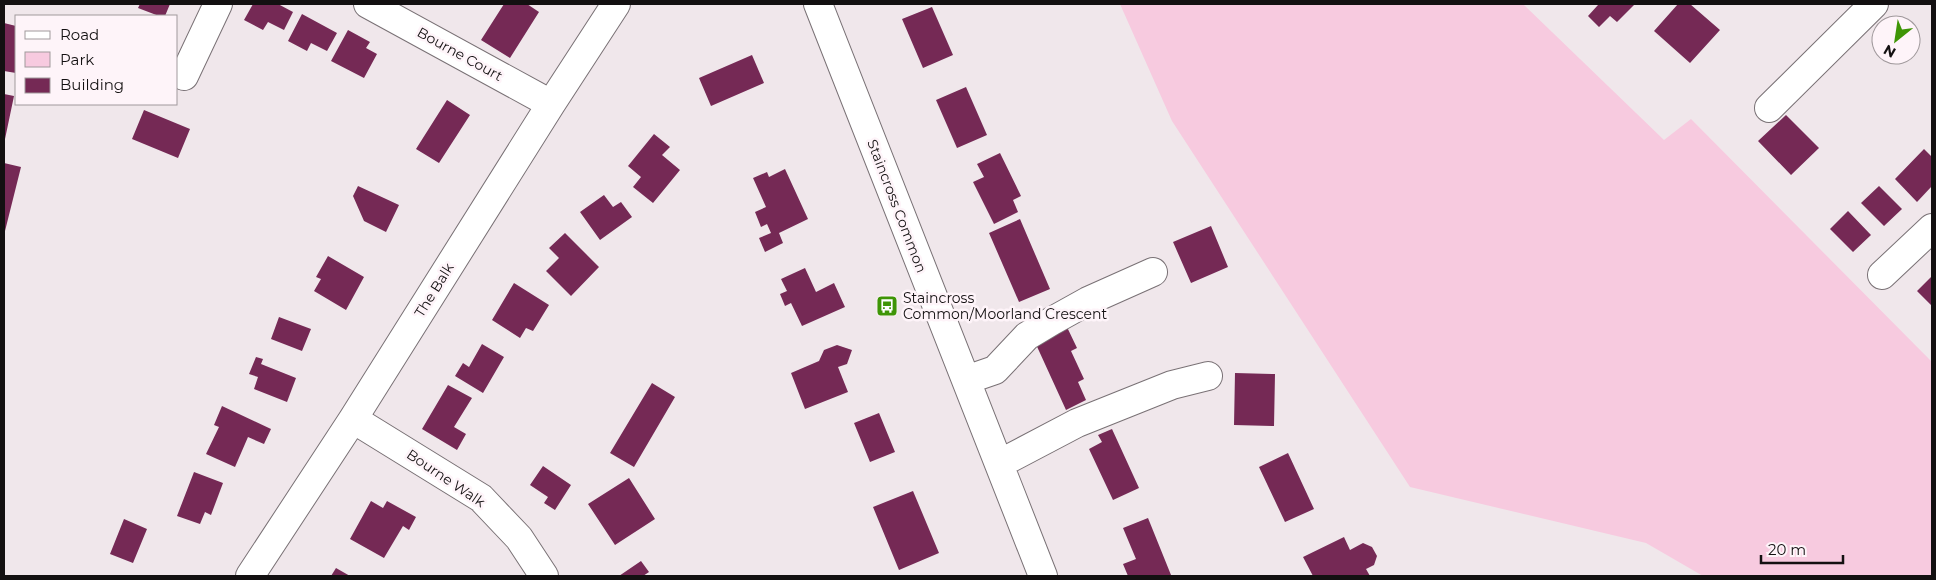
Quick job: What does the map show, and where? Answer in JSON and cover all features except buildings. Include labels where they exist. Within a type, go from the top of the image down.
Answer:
[{"type":"street","points":[[184,76],[218,4]]},
{"type":"street","name":"Bourne Court","points":[[368,4],[551,104]]},
{"type":"street","name":"The Balk","points":[[250,576],[353,419],[616,4]]},
{"type":"street","name":"Staincross Common","points":[[818,4],[1042,576]]},
{"type":"street","points":[[1770,108],[1874,4]]},
{"type":"street","points":[[1882,275],[1932,228]]},
{"type":"street","points":[[966,380],[994,370],[1027,336],[1052,321],[1088,301],[1153,272]]},
{"type":"street","points":[[999,464],[1077,423],[1172,385],[1208,376]]},
{"type":"street","name":"Bourne Walk","points":[[353,419],[482,498],[519,538],[544,576]]},
{"type":"green space","points":[[1120,4],[1523,4],[1664,140],[1691,119],[1932,362],[1932,576],[1703,576],[1646,543],[1410,487],[1172,121]]},
{"type":"place","name":"Staincross Common/Moorland Crescent","points":[[887,306]]}]
